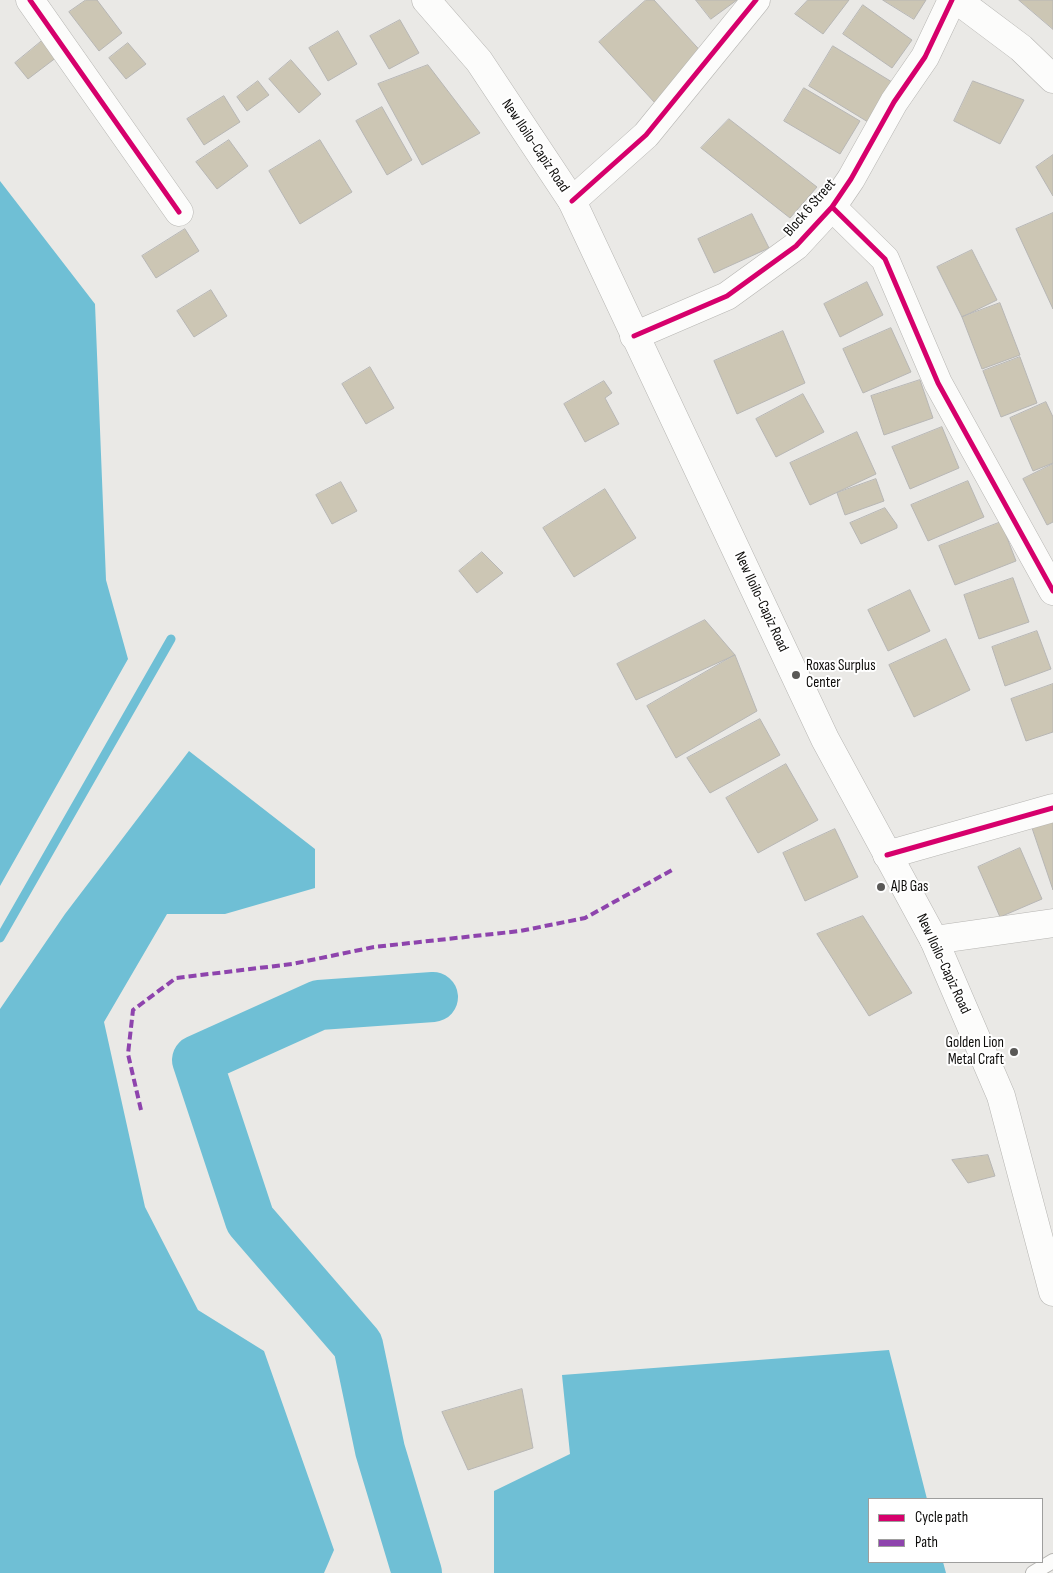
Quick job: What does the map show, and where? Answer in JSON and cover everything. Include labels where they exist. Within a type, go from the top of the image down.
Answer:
[{"type":"main road","points":[[30,0],[179,212]]},
{"type":"main road","name":"New Iloilo-Capiz Road","points":[[426,0],[479,61],[572,201],[825,739],[934,940],[1001,1096],[1053,1292]]},
{"type":"main road","points":[[572,201],[646,135],[756,0]]},
{"type":"main road","name":"Block 6 Street","points":[[634,336],[727,296],[796,246],[832,207],[851,179],[894,102],[925,57],[952,0]]},
{"type":"main road","points":[[957,0],[1021,48],[1053,79]]},
{"type":"main road","points":[[832,207],[885,259],[938,383],[1053,590]]},
{"type":"main road","points":[[888,855],[1053,808]]},
{"type":"main road","points":[[934,940],[1053,923]]},
{"type":"lane","points":[[1033,1573],[1053,1562]]},
{"type":"water","points":[[0,181],[95,304],[106,580],[128,659],[0,886]]},
{"type":"water","points":[[189,751],[315,849],[315,888],[225,914],[167,914],[104,1022],[145,1207],[198,1310],[264,1351],[334,1550],[324,1573],[0,1573],[0,1009],[65,914]]},
{"type":"water","points":[[889,1350],[927,1498],[868,1498],[868,1563],[943,1563],[946,1573],[494,1573],[494,1491],[570,1454],[562,1375]]},
{"type":"building","points":[[86,0],[97,0],[122,33],[99,51],[69,12]]},
{"type":"building","points":[[646,0],[654,0],[706,57],[655,103],[599,42]]},
{"type":"building","points":[[696,0],[737,0],[711,19]]},
{"type":"building","points":[[808,0],[849,0],[823,34],[795,14]]},
{"type":"building","points":[[883,0],[926,0],[914,19]]},
{"type":"building","points":[[1019,0],[1053,0],[1053,29]]},
{"type":"building","points":[[863,5],[912,40],[892,68],[843,34]]},
{"type":"building","points":[[400,20],[419,53],[389,69],[370,36]]},
{"type":"building","points":[[338,31],[357,64],[328,81],[309,48]]},
{"type":"building","points":[[43,40],[57,57],[28,79],[15,63]]},
{"type":"building","points":[[128,43],[146,64],[126,79],[109,58]]},
{"type":"building","points":[[833,46],[892,82],[868,122],[809,86]]},
{"type":"building","points":[[291,60],[321,94],[299,113],[269,79]]},
{"type":"building","points":[[428,65],[480,133],[422,165],[378,84]]},
{"type":"building","points":[[258,81],[269,95],[247,111],[237,97]]},
{"type":"building","points":[[973,81],[1024,100],[1000,144],[954,121]]},
{"type":"building","points":[[804,88],[860,121],[840,154],[784,121]]},
{"type":"building","points":[[224,96],[240,122],[204,145],[187,119]]},
{"type":"building","points":[[382,107],[412,160],[387,175],[356,121]]},
{"type":"building","points":[[729,119],[817,187],[790,218],[701,148]]},
{"type":"building","points":[[229,140],[248,166],[217,189],[196,162]]},
{"type":"building","points":[[320,140],[352,192],[300,224],[269,171]]},
{"type":"building","points":[[1053,155],[1053,196],[1036,167]]},
{"type":"building","points":[[1053,213],[1053,309],[1016,229]]},
{"type":"building","points":[[752,214],[769,248],[714,273],[698,239]]},
{"type":"building","points":[[185,229],[199,251],[156,278],[142,256]]},
{"type":"building","points":[[972,250],[997,300],[962,317],[937,267]]},
{"type":"building","points":[[867,282],[883,315],[840,337],[824,304]]},
{"type":"building","points":[[211,290],[227,316],[194,337],[177,311]]},
{"type":"building","points":[[1000,303],[1020,355],[982,369],[962,317]]},
{"type":"building","points":[[891,328],[911,372],[863,393],[843,349]]},
{"type":"building","points":[[783,331],[805,383],[737,414],[714,361]]},
{"type":"building","points":[[1020,357],[1037,403],[1001,417],[983,371]]},
{"type":"building","points":[[370,367],[394,408],[366,424],[342,384]]},
{"type":"building","points":[[920,380],[933,418],[884,435],[871,396]]},
{"type":"building","points":[[604,381],[612,393],[605,398],[619,424],[585,442],[564,404]]},
{"type":"building","points":[[803,394],[824,432],[776,457],[756,419]]},
{"type":"building","points":[[1046,402],[1053,417],[1053,463],[1033,471],[1010,418]]},
{"type":"building","points":[[942,427],[959,468],[910,489],[892,447]]},
{"type":"building","points":[[857,432],[876,474],[810,505],[790,463]]},
{"type":"building","points":[[1053,464],[1053,522],[1047,525],[1023,479]]},
{"type":"building","points":[[876,479],[884,501],[845,515],[837,493]]},
{"type":"building","points":[[968,481],[984,517],[928,541],[911,505]]},
{"type":"building","points":[[341,482],[357,511],[332,524],[316,495]]},
{"type":"building","points":[[605,489],[636,538],[574,577],[543,528]]},
{"type":"building","points":[[885,508],[897,525],[897,528],[861,544],[850,523]]},
{"type":"building","points":[[1001,522],[1016,561],[955,585],[939,546]]},
{"type":"building","points":[[482,552],[503,573],[477,593],[459,571]]},
{"type":"building","points":[[1013,578],[1029,622],[979,639],[964,595]]},
{"type":"building","points":[[910,590],[930,631],[888,651],[868,610]]},
{"type":"building","points":[[705,620],[735,655],[636,700],[617,664]]},
{"type":"building","points":[[1037,631],[1051,669],[1005,686],[992,647]]},
{"type":"building","points":[[946,639],[970,690],[914,717],[889,665]]},
{"type":"building","points":[[735,655],[757,711],[676,758],[647,706]]},
{"type":"building","points":[[1053,684],[1053,732],[1026,741],[1011,699]]},
{"type":"building","points":[[760,719],[780,755],[710,793],[687,758]]},
{"type":"building","points":[[786,764],[818,820],[758,853],[726,798]]},
{"type":"building","points":[[1053,817],[1053,890],[1031,825]]},
{"type":"building","points":[[835,829],[858,877],[805,901],[783,853]]},
{"type":"building","points":[[1020,848],[1042,899],[1000,917],[978,867]]},
{"type":"building","points":[[863,916],[912,993],[869,1016],[817,934]]},
{"type":"building","points":[[988,1155],[995,1176],[968,1183],[952,1160]]},
{"type":"building","points":[[522,1389],[533,1448],[468,1470],[442,1412]]},
{"type":"waterway","points":[[0,938],[171,639]]},
{"type":"waterway","points":[[417,1573],[380,1450],[358,1345],[250,1220],[197,1060],[319,1005],[433,997]]},
{"type":"marked path","points":[[141,1110],[128,1054],[133,1010],[176,978],[292,964],[374,947],[520,931],[585,918],[674,869]]},
{"type":"cycle path","points":[[30,0],[179,212]]},
{"type":"cycle path","points":[[572,201],[646,135],[756,0]]},
{"type":"cycle path","points":[[634,336],[727,296],[796,246],[832,207],[851,179],[894,102],[925,57],[952,0]]},
{"type":"cycle path","points":[[832,207],[885,259],[938,383],[1053,591]]},
{"type":"cycle path","points":[[887,855],[1053,808]]},
{"type":"place","name":"Roxas Surplus Center","points":[[796,675]]},
{"type":"place","name":"AJB Gas","points":[[881,887]]},
{"type":"place","name":"Golden Lion Metal Craft","points":[[1014,1052]]}]
